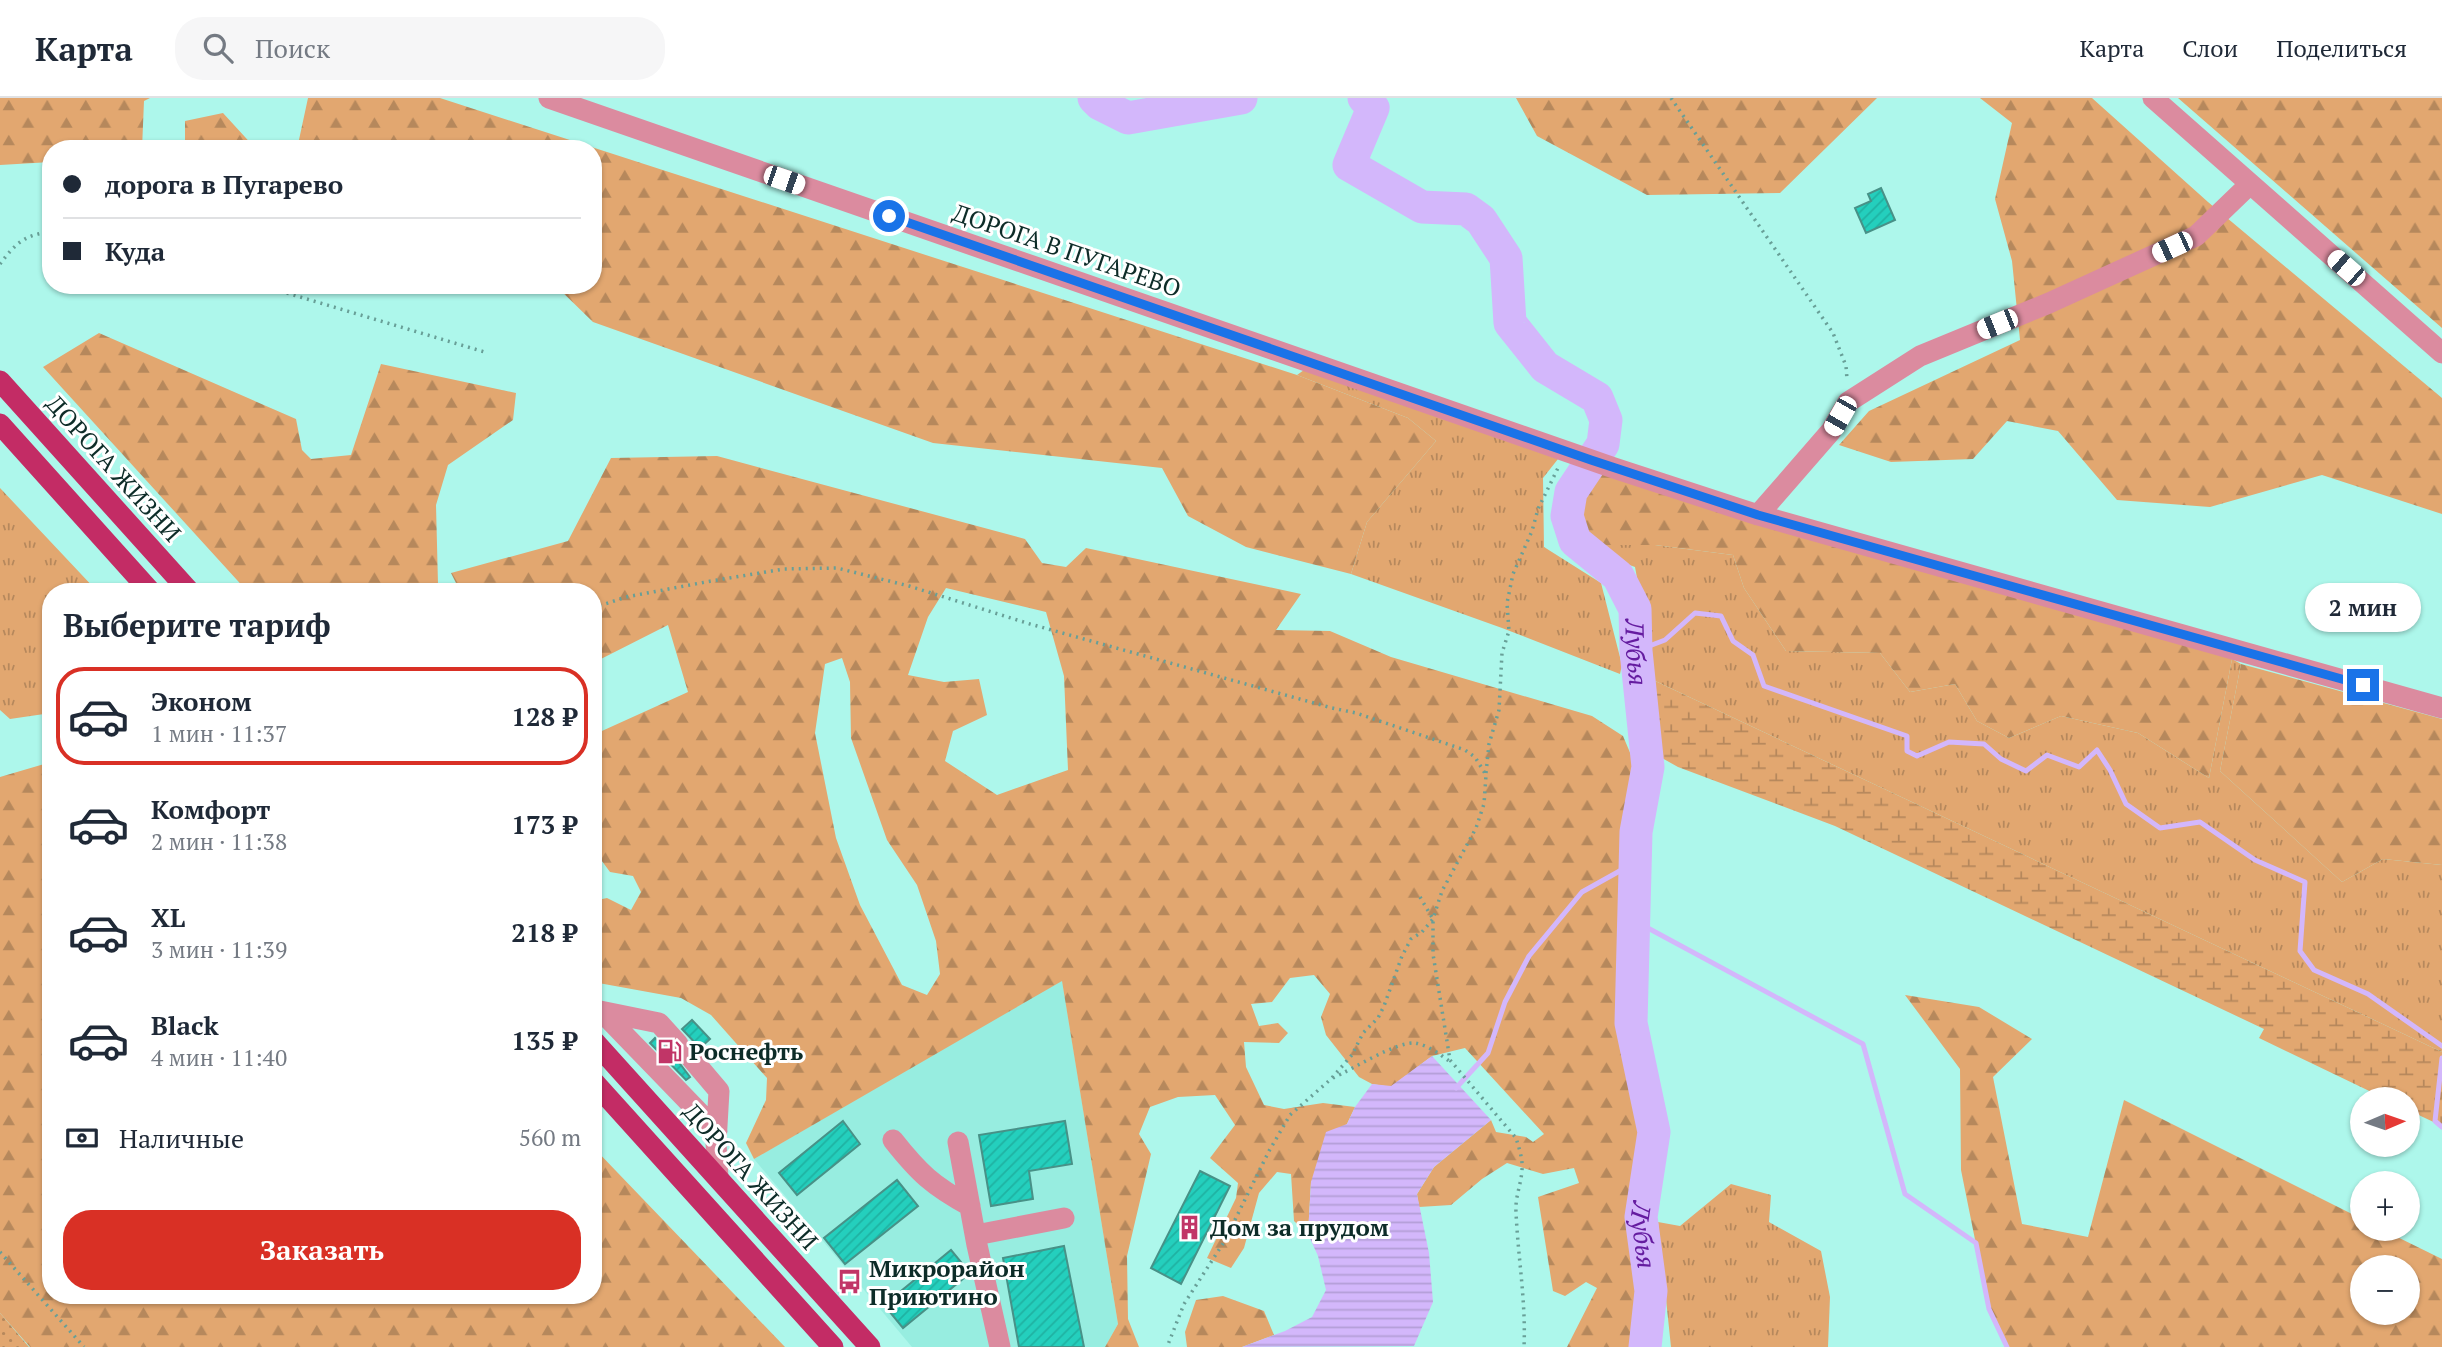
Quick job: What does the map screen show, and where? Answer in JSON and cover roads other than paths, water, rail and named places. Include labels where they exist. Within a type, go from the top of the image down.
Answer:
[{"type":"main road","name":"ДОРОГА ЖИЗНИ","points":[[0,381],[182,583]]},
{"type":"main road","points":[[0,424],[143,583]]},
{"type":"main road","name":"ДОРОГА ЖИЗНИ","points":[[602,1050],[870,1347]]},
{"type":"main road","points":[[602,1091],[834,1347]]},
{"type":"street","name":"ДОРОГА В ПУГАРЕВО","points":[[549,98],[1614,468],[1758,515],[2442,708]]},
{"type":"street","points":[[2152,98],[2442,353]]},
{"type":"street","points":[[1758,515],[1831,432],[1849,402],[1920,356],[2049,303],[2196,236],[2250,184]]},
{"type":"street","points":[[602,1012],[659,1023],[719,1091],[718,1178]]},
{"type":"street","points":[[602,1015],[717,1131]]},
{"type":"street","points":[[893,1140],[916,1170],[937,1188],[970,1206]]},
{"type":"street","points":[[958,1142],[1000,1347]]},
{"type":"street","points":[[976,1235],[1063,1218]]},
{"type":"waterway","name":"Лубья","points":[[1094,98],[1100,104],[1128,118],[1241,98]]},
{"type":"waterway","name":"Лубья","points":[[1364,98],[1373,108],[1349,165],[1422,207],[1466,209],[1481,220],[1506,258],[1510,323],[1545,367],[1597,398],[1606,420],[1603,444],[1571,492],[1567,516],[1575,541],[1618,576],[1635,609],[1636,651],[1648,767],[1636,832],[1631,1023],[1654,1132],[1641,1217],[1651,1291],[1645,1347]]},
{"type":"waterway","points":[[1636,651],[1665,640],[1695,613],[1721,616],[1733,641],[1753,655],[1764,686],[1907,736],[1907,751],[1917,756],[1949,742],[1984,744],[2001,759],[2026,771],[2047,755],[2079,767],[2097,750],[2126,804],[2160,828],[2200,822],[2255,860],[2305,882],[2300,951],[2314,970],[2368,994],[2442,1046]]},
{"type":"waterway","points":[[1456,1088],[1488,1053],[1505,1002],[1529,956],[1582,892],[1634,863]]},
{"type":"waterway","points":[[1633,920],[1863,1044],[1905,1194],[1976,1243],[1989,1309],[2007,1347]]},
{"type":"waterway","points":[[2442,1058],[2435,1121],[2442,1127]]},
{"type":"place","name":"Роснефть","points":[[669,1051]]},
{"type":"place","name":"Дом за прудом","points":[[1190,1227]]},
{"type":"place","name":"Микрорайон Приютино","points":[[849,1282]]}]
